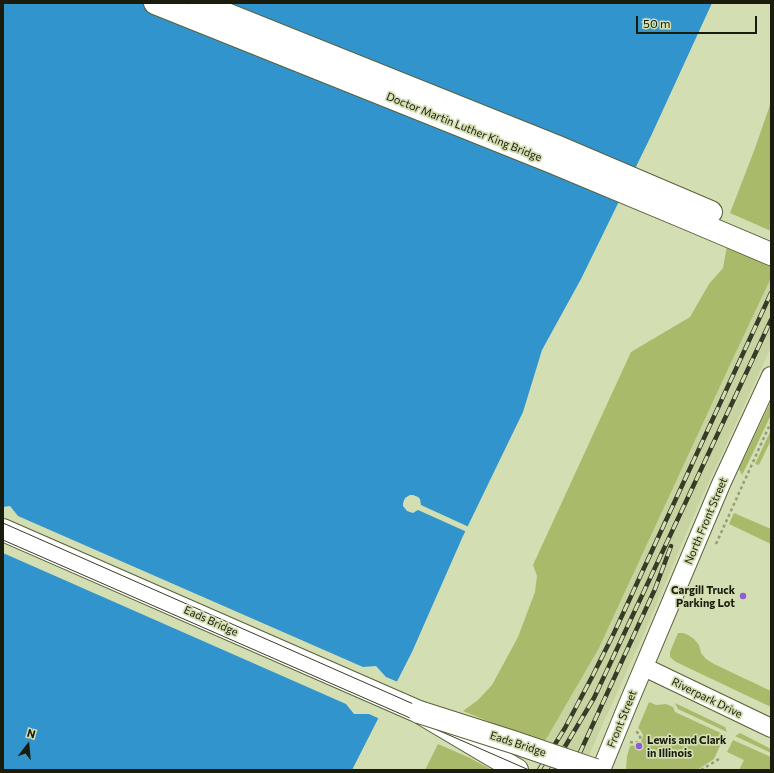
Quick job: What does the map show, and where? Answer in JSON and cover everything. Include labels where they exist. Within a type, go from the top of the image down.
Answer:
[{"type":"main road","name":"Doctor Martin Luther King Bridge","points":[[155,3],[544,159],[771,254]]},
{"type":"main road","name":"Doctor Martin Luther King Bridge","points":[[200,3],[558,147],[771,238]]},
{"type":"main road","name":"Eads Bridge","points":[[3,530],[419,712],[594,770]]},
{"type":"main road","name":"Eads Bridge","points":[[419,712],[517,770]]},
{"type":"street","name":"North Front Street","points":[[644,667],[721,484],[771,376]]},
{"type":"street","name":"Riverpark Drive","points":[[644,667],[771,728]]},
{"type":"street","name":"Front Street","points":[[602,770],[644,667]]},
{"type":"path","points":[[726,522],[771,422]]},
{"type":"path","points":[[628,742],[635,743],[640,739],[640,735],[633,729]]},
{"type":"path","points":[[701,770],[719,759]]},
{"type":"shaded area","points":[[771,102],[771,231],[730,213]]},
{"type":"shaded area","points":[[727,246],[771,266],[771,278],[599,648],[544,742],[518,731],[517,733],[463,711],[478,700],[492,685],[518,637],[535,592],[537,576],[533,565],[631,352],[690,317],[709,284],[723,268]]},
{"type":"shaded area","points":[[771,278],[771,347],[696,510],[649,622],[588,757],[544,742],[599,648]]},
{"type":"shaded area","points":[[771,401],[771,415],[742,475],[739,469]]},
{"type":"shaded area","points":[[771,430],[771,440],[759,465],[755,464]]},
{"type":"shaded area","points":[[734,513],[771,529],[771,544],[729,524]]},
{"type":"shaded area","points":[[678,633],[683,633],[694,639],[699,645],[701,653],[706,659],[714,664],[771,691],[771,707],[676,662],[670,657],[670,652]]},
{"type":"shaded area","points":[[649,702],[656,705],[666,704],[673,707],[675,712],[725,735],[714,759],[697,770],[626,770],[627,756],[630,746],[638,745],[641,742],[643,735],[638,728]]},
{"type":"shaded area","points":[[675,703],[725,727],[727,732],[678,709]]},
{"type":"shaded area","points":[[740,733],[771,749],[771,753],[735,736]]},
{"type":"shaded area","points":[[733,740],[771,757],[771,770],[739,770],[744,760],[727,752]]},
{"type":"shaded area","points":[[438,744],[470,758],[492,770],[425,770]]},
{"type":"water","points":[[3,3],[712,3],[651,136],[581,279],[542,350],[523,412],[463,536],[412,652],[352,770],[3,770]]},
{"type":"pier","points":[[410,495],[418,497],[421,505],[469,527],[467,532],[418,510],[413,513],[407,511],[403,506],[403,503],[405,498]]},
{"type":"pier","points":[[10,506],[18,516],[363,667],[376,666],[386,677],[398,682],[380,719],[369,714],[354,714],[346,704],[3,553],[3,507]]},
{"type":"tram line","points":[[3,523],[563,770]]},
{"type":"tram line","points":[[3,540],[529,770]]},
{"type":"railway","points":[[539,770],[565,728],[614,633],[771,293]]},
{"type":"railway","points":[[551,770],[594,698],[771,320]]},
{"type":"railway","points":[[572,770],[655,589],[671,546]]},
{"type":"place","name":"Cargill Truck Parking Lot","points":[[743,596]]},
{"type":"place","name":"Lewis and Clark in Illinois","points":[[639,746]]}]
